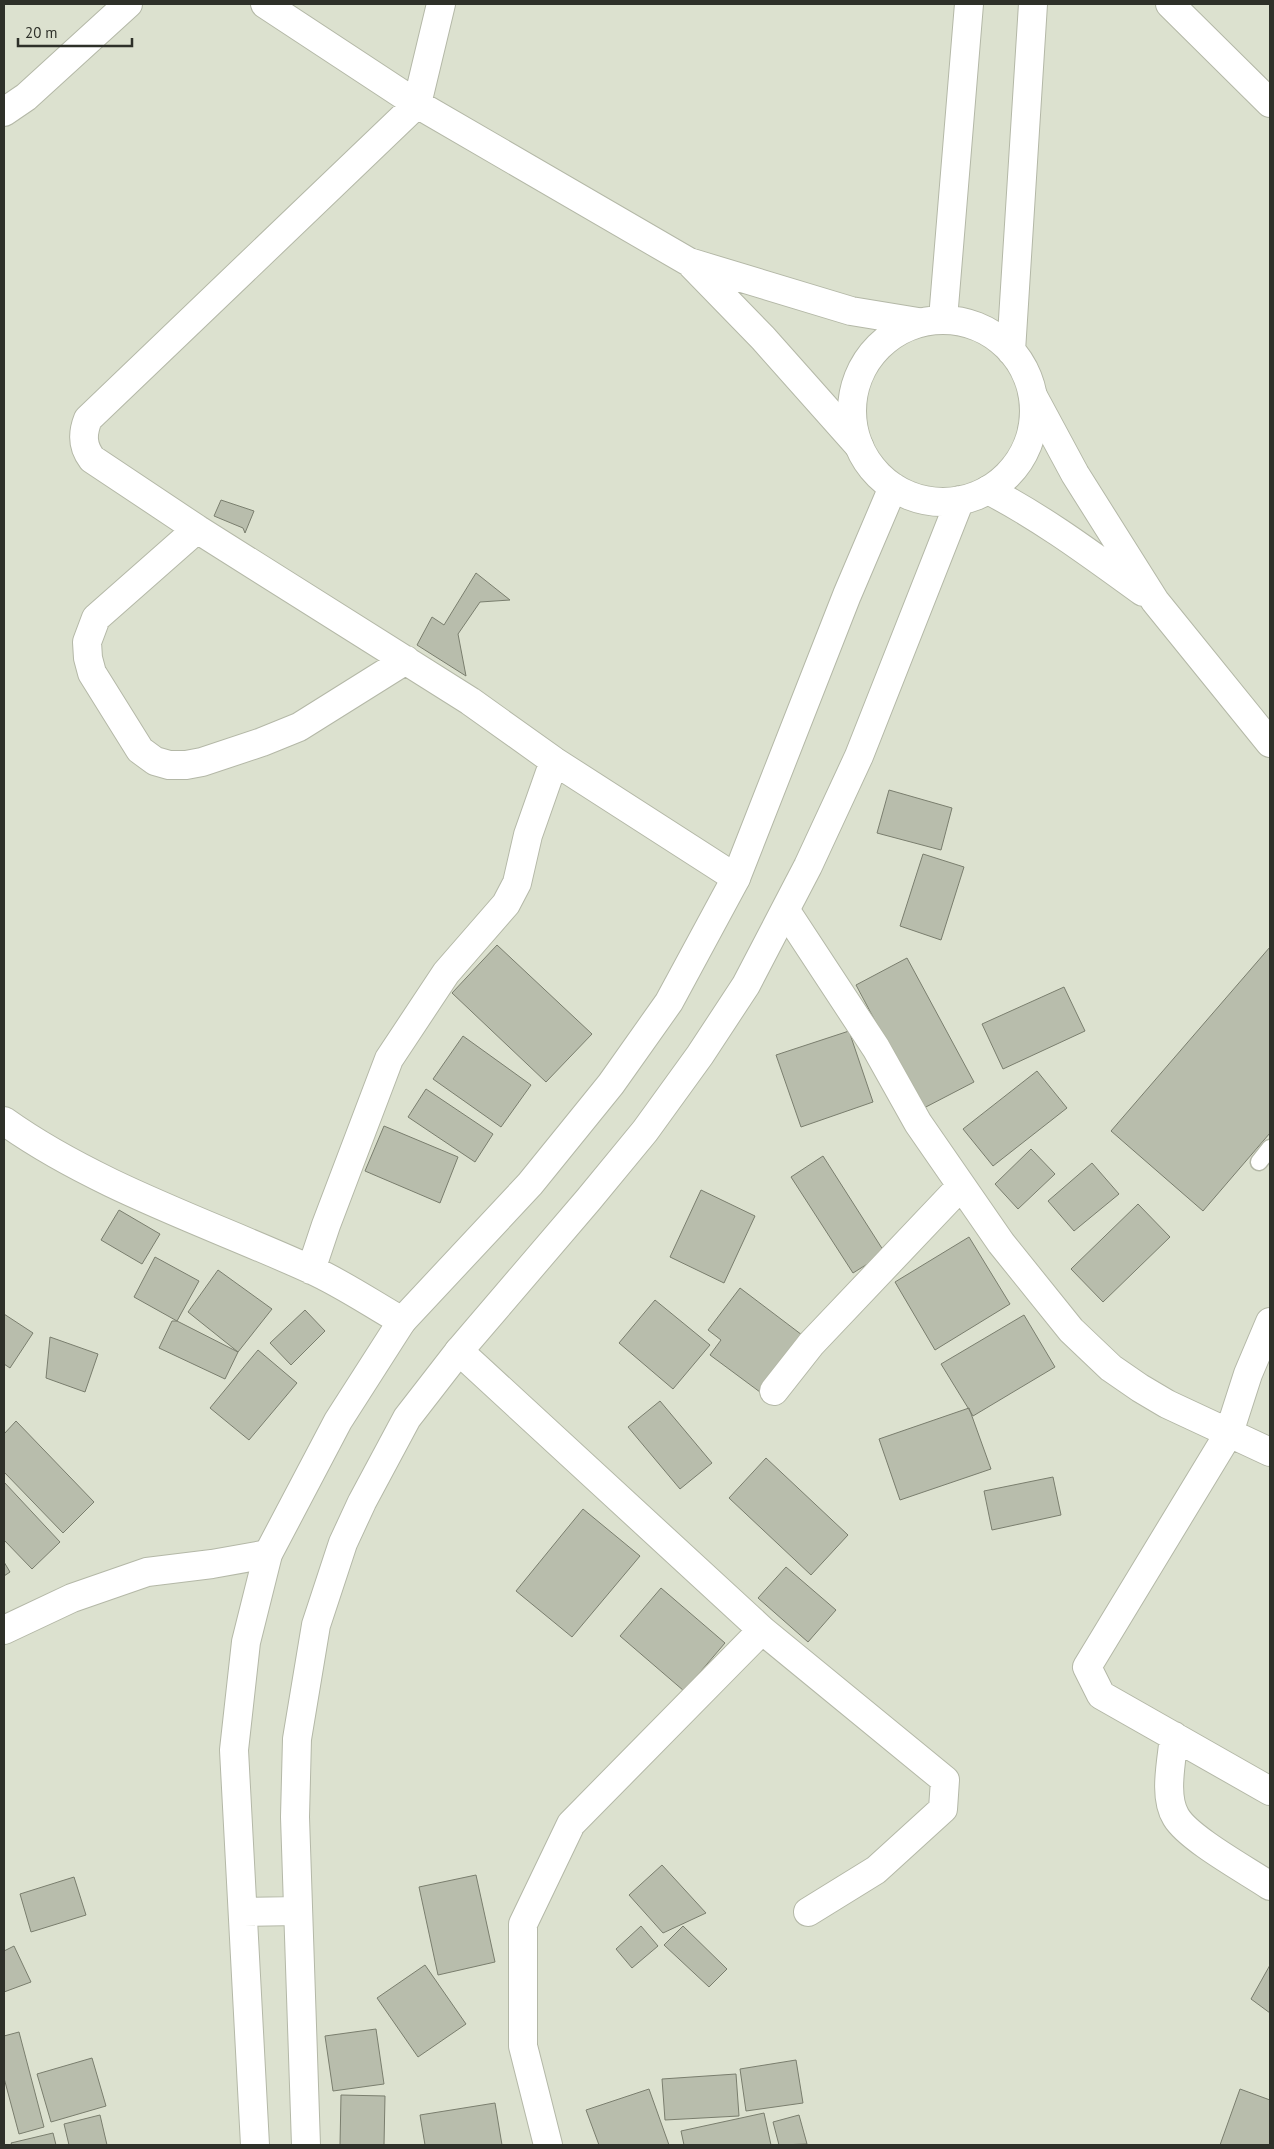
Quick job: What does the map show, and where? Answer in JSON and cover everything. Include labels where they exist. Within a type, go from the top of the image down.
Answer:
[{"type":"street","points":[[4,112],[26,97],[128,4]]},
{"type":"street","points":[[265,4],[416,104],[689,262],[851,311],[931,321],[969,323],[992,334],[1012,351],[1025,372],[1033,396],[1075,474],[1155,601],[1270,743]]},
{"type":"street","points":[[441,4],[416,104],[88,419],[83,430],[86,452],[92,459],[197,529],[470,701],[554,761],[736,878]]},
{"type":"street","points":[[931,321],[946,268],[969,4]]},
{"type":"street","points":[[1012,351],[1033,4]]},
{"type":"street","points":[[1170,4],[1270,103]]},
{"type":"street","points":[[689,262],[762,338],[859,446],[873,469],[893,487],[914,497],[937,502],[960,500],[988,490],[1012,471],[1027,446],[1033,421],[1033,396]]},
{"type":"street","points":[[859,446],[852,420],[852,402],[853,393],[862,368],[876,348],[896,332],[931,321]]},
{"type":"street","points":[[255,2145],[234,1750],[246,1642],[268,1554],[338,1421],[402,1321],[530,1184],[611,1084],[669,1002],[736,878],[846,595],[893,487]]},
{"type":"street","points":[[988,490],[1064,535],[1155,601]]},
{"type":"street","points":[[306,2145],[295,1817],[297,1739],[316,1625],[343,1544],[362,1502],[407,1418],[459,1351],[645,1131],[700,1055],[746,985],[786,911],[859,756],[960,500]]},
{"type":"street","points":[[197,529],[96,618],[87,642],[92,673],[140,750],[155,761],[169,765],[186,765],[202,762],[262,742],[299,727],[406,660]]},
{"type":"street","points":[[311,1270],[326,1225],[389,1059],[446,973],[506,904],[517,883],[528,835],[554,761]]},
{"type":"street","points":[[786,911],[876,1048],[918,1123],[1001,1243],[1071,1330],[1111,1368],[1167,1404],[1270,1452]]},
{"type":"street","points":[[4,1121],[81,1166],[174,1211],[311,1270],[402,1321]]},
{"type":"street","points":[[774,1391],[811,1344],[961,1186]]},
{"type":"street","points":[[1270,1322],[1248,1374],[1229,1432],[1087,1667],[1101,1695],[1270,1791]]},
{"type":"street","points":[[459,1351],[762,1630],[945,1780],[943,1809],[876,1870],[808,1912]]},
{"type":"street","points":[[4,1630],[72,1598],[147,1572],[212,1564],[268,1554]]},
{"type":"street","points":[[548,2145],[523,2046],[522,1924],[571,1824],[762,1630]]},
{"type":"street","points":[[1174,1736],[1170,1797],[1176,1817],[1194,1835],[1270,1886]]},
{"type":"street","points":[[244,1912],[298,1911]]},
{"type":"lane","points":[[1259,1162],[1270,1148]]},
{"type":"building","points":[[221,500],[254,511],[245,533],[243,528],[214,516]]},
{"type":"building","points":[[476,573],[510,600],[480,602],[458,634],[466,676],[417,645],[432,617],[444,625]]},
{"type":"building","points":[[889,790],[952,808],[941,850],[877,833]]},
{"type":"building","points":[[923,854],[964,867],[941,940],[900,926]]},
{"type":"building","points":[[497,945],[592,1034],[546,1082],[452,993]]},
{"type":"building","points":[[1270,947],[1270,1133],[1203,1211],[1111,1131]]},
{"type":"building","points":[[907,958],[974,1082],[922,1109],[856,985]]},
{"type":"building","points":[[1064,987],[1085,1031],[1003,1069],[982,1024]]},
{"type":"building","points":[[849,1031],[873,1102],[801,1127],[776,1055]]},
{"type":"building","points":[[463,1036],[531,1085],[501,1127],[433,1079]]},
{"type":"building","points":[[1037,1071],[1067,1108],[993,1166],[963,1129]]},
{"type":"building","points":[[426,1089],[493,1134],[475,1162],[408,1117]]},
{"type":"building","points":[[384,1126],[458,1157],[440,1203],[365,1171]]},
{"type":"building","points":[[1031,1149],[1055,1174],[1018,1209],[995,1184]]},
{"type":"building","points":[[823,1156],[885,1253],[853,1273],[791,1177]]},
{"type":"building","points":[[1092,1163],[1119,1194],[1074,1231],[1048,1201]]},
{"type":"building","points":[[701,1190],[755,1216],[724,1283],[670,1257]]},
{"type":"building","points":[[1138,1204],[1170,1237],[1103,1302],[1071,1269]]},
{"type":"building","points":[[119,1210],[160,1234],[142,1264],[101,1240]]},
{"type":"building","points":[[969,1237],[1010,1304],[935,1350],[895,1282]]},
{"type":"building","points":[[155,1257],[199,1281],[177,1321],[134,1297]]},
{"type":"building","points":[[218,1270],[272,1309],[238,1352],[188,1312]]},
{"type":"building","points":[[740,1288],[806,1338],[764,1395],[710,1355],[721,1340],[708,1330]]},
{"type":"building","points":[[655,1300],[710,1345],[673,1389],[619,1343]]},
{"type":"building","points":[[305,1310],[325,1331],[291,1365],[270,1343]]},
{"type":"building","points":[[4,1314],[33,1333],[10,1368],[4,1364]]},
{"type":"building","points":[[1024,1315],[1055,1367],[973,1416],[941,1364]]},
{"type":"building","points":[[172,1321],[177,1321],[238,1352],[225,1379],[159,1348]]},
{"type":"building","points":[[50,1337],[98,1354],[85,1392],[46,1378]]},
{"type":"building","points":[[258,1350],[297,1383],[249,1440],[210,1408]]},
{"type":"building","points":[[660,1401],[712,1463],[680,1489],[628,1427]]},
{"type":"building","points":[[969,1408],[991,1469],[900,1500],[879,1439]]},
{"type":"building","points":[[16,1421],[94,1502],[63,1533],[4,1472],[4,1434]]},
{"type":"building","points":[[766,1458],[848,1535],[811,1575],[729,1498]]},
{"type":"building","points":[[1053,1477],[1061,1515],[992,1530],[984,1491]]},
{"type":"building","points":[[4,1482],[60,1542],[32,1569],[4,1540]]},
{"type":"building","points":[[583,1509],[640,1556],[572,1637],[516,1591]]},
{"type":"building","points":[[4,1562],[10,1572],[4,1576]]},
{"type":"building","points":[[786,1567],[836,1610],[808,1642],[758,1598]]},
{"type":"building","points":[[661,1588],[725,1643],[684,1691],[620,1636]]},
{"type":"building","points":[[662,1865],[706,1913],[663,1933],[629,1895]]},
{"type":"building","points":[[476,1875],[495,1962],[438,1975],[419,1887]]},
{"type":"building","points":[[74,1877],[86,1915],[31,1932],[20,1894]]},
{"type":"building","points":[[641,1926],[658,1946],[632,1968],[616,1949]]},
{"type":"building","points":[[683,1926],[727,1969],[709,1987],[664,1945]]},
{"type":"building","points":[[14,1946],[31,1982],[4,1992],[4,1951]]},
{"type":"building","points":[[425,1965],[466,2024],[418,2057],[377,1998]]},
{"type":"building","points":[[1270,1965],[1270,2013],[1251,1999]]},
{"type":"building","points":[[376,2029],[384,2084],[333,2091],[325,2036]]},
{"type":"building","points":[[19,2032],[44,2127],[19,2134],[4,2078],[4,2036]]},
{"type":"building","points":[[92,2058],[106,2106],[51,2122],[37,2074]]},
{"type":"building","points":[[796,2060],[803,2103],[746,2111],[740,2069]]},
{"type":"building","points":[[736,2074],[739,2116],[665,2120],[662,2079]]},
{"type":"building","points":[[649,2089],[669,2145],[599,2145],[586,2110]]},
{"type":"building","points":[[1240,2089],[1270,2100],[1270,2145],[1220,2145]]},
{"type":"building","points":[[341,2095],[385,2096],[384,2145],[340,2145]]},
{"type":"building","points":[[495,2103],[502,2145],[425,2145],[420,2115]]},
{"type":"building","points":[[764,2113],[771,2145],[684,2145],[681,2131]]},
{"type":"building","points":[[100,2115],[107,2145],[69,2145],[64,2124]]},
{"type":"building","points":[[799,2115],[807,2144],[779,2145],[773,2122]]},
{"type":"building","points":[[53,2133],[56,2145],[12,2145],[11,2143]]}]
